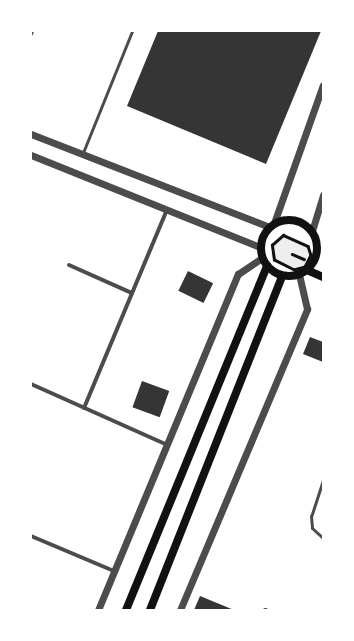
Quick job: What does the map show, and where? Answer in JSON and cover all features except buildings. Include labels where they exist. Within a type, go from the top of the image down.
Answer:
[{"type":"main road","points":[[297,221],[312,231],[320,250],[307,270],[299,275],[282,276],[267,266],[262,258],[260,247],[272,225],[297,221]]},
{"type":"main road","points":[[126,610],[267,266]]},
{"type":"main road","points":[[307,270],[323,278]]},
{"type":"main road","points":[[150,610],[282,276]]},
{"type":"street","points":[[31,134],[272,225],[323,85]]},
{"type":"street","points":[[31,155],[260,247]]},
{"type":"street","points":[[312,231],[323,195]]},
{"type":"street","points":[[84,408],[167,210]]},
{"type":"street","points":[[98,610],[165,444],[238,274],[262,258]]},
{"type":"street","points":[[69,265],[132,293]]},
{"type":"street","points":[[180,610],[307,309],[299,275]]},
{"type":"street","points":[[31,384],[165,444]]},
{"type":"street","points":[[31,536],[114,572]]},
{"type":"lane","points":[[82,154],[132,31]]},
{"type":"lane","points":[[323,480],[311,516],[312,528],[323,538]]},
{"type":"path","points":[[288,235],[308,246],[309,262],[294,270],[274,260],[272,245],[278,238],[288,235]]},
{"type":"path","points":[[292,254],[309,262]]},
{"type":"shaded area","points":[[288,235],[305,243],[310,250],[310,260],[305,267],[294,270],[271,256],[274,241]]}]
